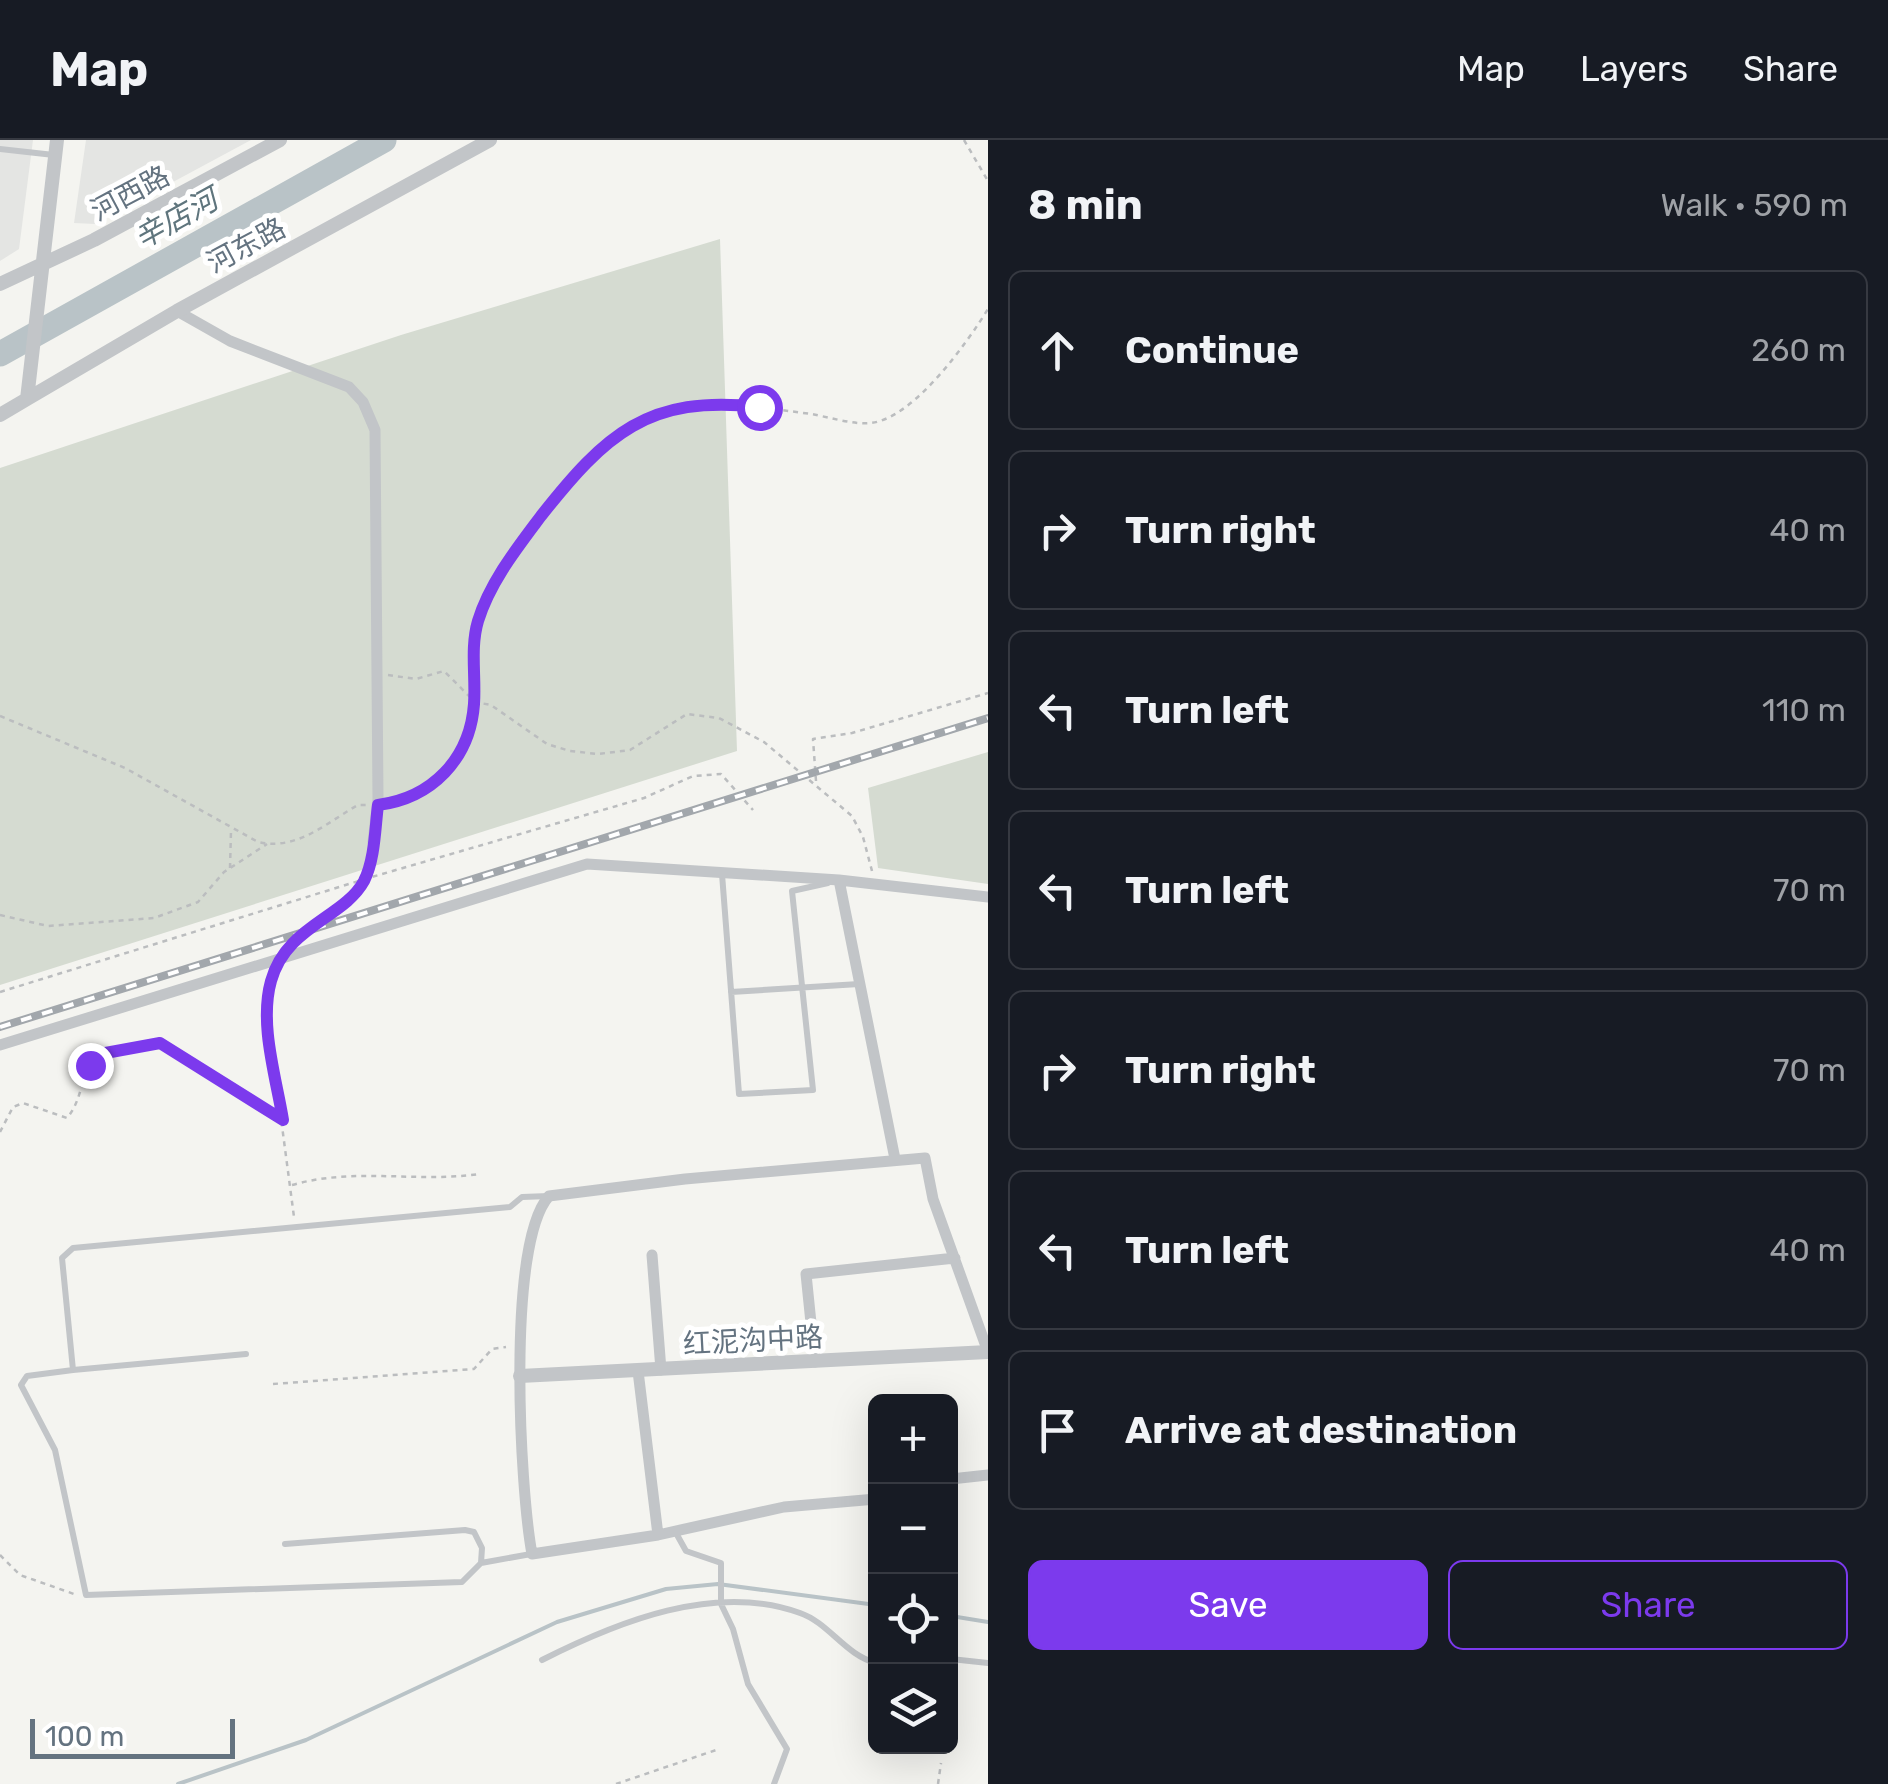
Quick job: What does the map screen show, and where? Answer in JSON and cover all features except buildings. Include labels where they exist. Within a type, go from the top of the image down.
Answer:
[{"type":"street","name":"河西路","points":[[0,284],[94,240],[280,140]]},
{"type":"street","name":"河东路","points":[[0,414],[176,311],[490,140]]},
{"type":"street","points":[[27,399],[56,148]]},
{"type":"street","points":[[176,311],[230,341],[349,387],[364,402],[376,430],[378,805],[374,842]]},
{"type":"street","points":[[0,1044],[587,864],[839,880],[988,897]]},
{"type":"street","points":[[839,880],[895,1160]]},
{"type":"street","points":[[868,1500],[784,1507],[675,1532],[532,1554],[526,1521],[521,1291],[549,1196],[926,1158],[933,1199],[988,1352]]},
{"type":"street","points":[[652,1255],[661,1370]]},
{"type":"street","points":[[815,1362],[806,1274],[956,1258]]},
{"type":"street","name":"红泥沟中路","points":[[520,1376],[988,1352]]},
{"type":"street","points":[[638,1371],[658,1534]]},
{"type":"street","points":[[958,1478],[988,1475]]},
{"type":"lane","points":[[0,149],[56,148]]},
{"type":"lane","points":[[722,874],[738,1094],[813,1090],[792,891],[839,880]]},
{"type":"lane","points":[[731,992],[860,984]]},
{"type":"lane","points":[[73,1370],[62,1258],[73,1248],[510,1206],[522,1197],[549,1196]]},
{"type":"lane","points":[[246,1354],[27,1376],[21,1386],[56,1450],[86,1595],[462,1582],[481,1563],[532,1554]]},
{"type":"lane","points":[[285,1544],[465,1530],[474,1532],[482,1548],[481,1563]]},
{"type":"lane","points":[[675,1532],[686,1551],[721,1564],[721,1604],[734,1629],[748,1684],[763,1715],[785,1742],[774,1784]]},
{"type":"lane","points":[[542,1660],[671,1609],[721,1604],[797,1612],[816,1620],[868,1661]]},
{"type":"lane","points":[[958,1660],[988,1663]]},
{"type":"path","points":[[964,140],[988,181]]},
{"type":"path","points":[[0,716],[125,768],[232,830],[267,844],[297,842],[358,805],[405,800],[454,766],[471,733],[478,621],[499,575],[587,458],[628,426],[654,415],[734,404],[872,424],[934,383],[988,309]]},
{"type":"path","points":[[378,673],[416,679],[444,671],[474,702],[491,705],[547,744],[598,754],[630,750],[670,723],[702,712],[764,742],[852,816],[863,837],[871,870],[887,886]]},
{"type":"path","points":[[816,785],[813,739],[852,733],[988,693]]},
{"type":"path","points":[[0,992],[644,798],[709,772],[721,774],[753,810]]},
{"type":"path","points":[[230,868],[232,830]]},
{"type":"path","points":[[294,1227],[267,1012],[270,982],[308,925],[352,898],[365,879],[374,842]]},
{"type":"path","points":[[0,915],[48,926],[154,918],[198,902],[230,868],[267,844]]},
{"type":"path","points":[[0,1132],[12,1107],[24,1103],[68,1118],[76,1108],[90,1065],[100,1054],[160,1043],[283,1120]]},
{"type":"path","points":[[291,1186],[327,1175],[444,1179],[479,1174]]},
{"type":"path","points":[[272,1384],[474,1369],[492,1349],[507,1347],[521,1353]]},
{"type":"path","points":[[0,1555],[20,1576],[74,1594]]},
{"type":"path","points":[[616,1784],[718,1749]]},
{"type":"path","points":[[938,1784],[941,1762]]},
{"type":"shaded area","points":[[0,140],[33,140],[19,249],[0,261]]},
{"type":"shaded area","points":[[86,140],[251,140],[95,224],[74,223]]},
{"type":"shaded area","points":[[720,239],[737,751],[0,985],[0,468],[401,335]]},
{"type":"shaded area","points":[[988,752],[988,884],[878,868],[868,788]]},
{"type":"waterway","name":"辛店河","points":[[0,354],[384,140]]},
{"type":"waterway","points":[[178,1784],[306,1740],[557,1622],[666,1589],[718,1584],[868,1604]]},
{"type":"waterway","points":[[958,1617],[988,1622]]},
{"type":"railway","points":[[0,1027],[988,718]]},
{"type":"route","points":[[90,1065],[100,1054],[160,1043],[283,1120],[267,1012],[270,982],[278,964],[308,925],[352,898],[365,879],[378,805],[405,800],[431,786],[454,766],[471,733],[478,621],[499,575],[587,458],[628,426],[654,415],[710,404],[759,407]]}]
